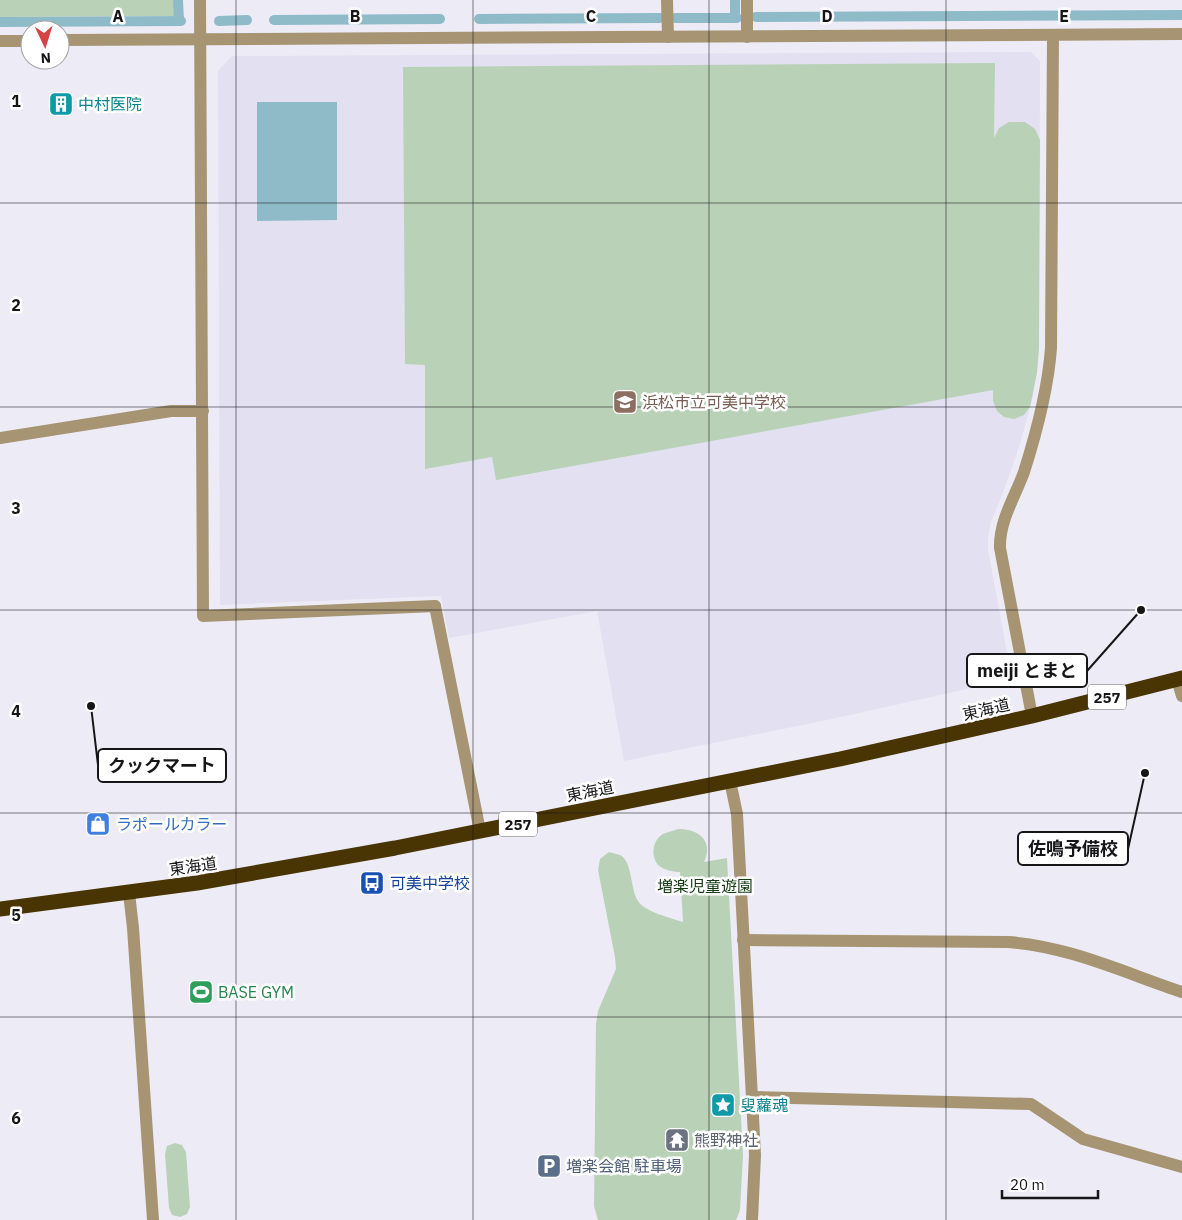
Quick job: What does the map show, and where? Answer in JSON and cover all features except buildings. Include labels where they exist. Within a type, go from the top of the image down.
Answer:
[{"type":"highway","name":"東海道","points":[[0,909],[129,893],[273,871],[480,831],[840,759],[1032,716],[1180,678]]},
{"type":"street","points":[[200,0],[203,616],[435,606],[480,831]]},
{"type":"street","points":[[667,0],[668,37]]},
{"type":"street","points":[[747,0],[747,37]]},
{"type":"street","points":[[70,40],[1182,34]]},
{"type":"street","points":[[1032,716],[1002,558],[1000,537],[1002,526],[1024,472],[1049,374],[1051,338],[1053,35]]},
{"type":"street","points":[[0,41],[20,40]]},
{"type":"street","points":[[0,438],[171,411],[203,411]]},
{"type":"street","points":[[1180,678],[1182,696]]},
{"type":"street","points":[[730,781],[737,814],[755,1155],[752,1220]]},
{"type":"street","points":[[129,893],[153,1220]]},
{"type":"street","points":[[743,940],[998,942],[1034,944],[1058,950],[1182,992]]},
{"type":"street","points":[[752,1096],[1031,1104],[1083,1139],[1182,1167]]},
{"type":"shaded area","name":"浜松市立可美中学校","points":[[1031,52],[1040,61],[1039,348],[1033,396],[1020,444],[991,522],[988,536],[988,550],[1012,679],[832,719],[624,761],[597,611],[449,638],[441,596],[220,605],[218,71],[232,56]]},
{"type":"green space","points":[[0,0],[174,0],[174,16],[0,17]]},
{"type":"green space","points":[[995,63],[994,138],[999,128],[1009,122],[1025,122],[1035,129],[1040,140],[1039,348],[1037,373],[1030,407],[1024,415],[1014,419],[1004,417],[997,411],[993,401],[993,390],[496,480],[492,457],[425,469],[425,365],[405,364],[403,67]]},
{"type":"green space","name":"増楽児童遊園","points":[[678,829],[692,831],[703,838],[707,848],[704,862],[727,858],[743,1155],[740,1210],[736,1220],[598,1220],[594,1206],[596,1024],[598,1011],[616,969],[598,870],[600,859],[609,852],[624,858],[629,869],[635,896],[641,905],[659,914],[683,922],[680,872],[674,872],[658,865],[653,852],[655,844],[660,837],[665,833]]},
{"type":"green space","points":[[175,1143],[182,1145],[186,1152],[190,1207],[187,1214],[180,1217],[172,1215],[169,1208],[165,1154],[167,1146]]},
{"type":"water","points":[[257,102],[337,102],[337,220],[257,221]]},
{"type":"waterway","points":[[178,0],[179,21]]},
{"type":"waterway","points":[[735,0],[735,18]]},
{"type":"waterway","points":[[756,17],[1182,15]]},
{"type":"waterway","points":[[479,19],[660,18]]},
{"type":"waterway","points":[[675,18],[737,18]]},
{"type":"waterway","points":[[274,20],[440,19]]},
{"type":"waterway","points":[[219,21],[247,20]]},
{"type":"waterway","points":[[0,22],[181,21]]},
{"type":"place","name":"中村医院","points":[[61,104]]},
{"type":"place","name":"浜松市立可美中学校","points":[[625,402]]},
{"type":"place","name":"meiji とまと","points":[[1141,610]]},
{"type":"place","name":"クックマート","points":[[91,706]]},
{"type":"place","name":"佐鳴予備校","points":[[1145,773]]},
{"type":"place","name":"ラポールカラー","points":[[98,824]]},
{"type":"place","name":"可美中学校","points":[[372,883]]},
{"type":"place","name":"BASE GYM","points":[[201,992]]},
{"type":"place","name":"叟蘿魂","points":[[723,1105]]},
{"type":"place","name":"熊野神社","points":[[677,1140]]},
{"type":"place","name":"増楽会館 駐車場","points":[[549,1166]]}]
